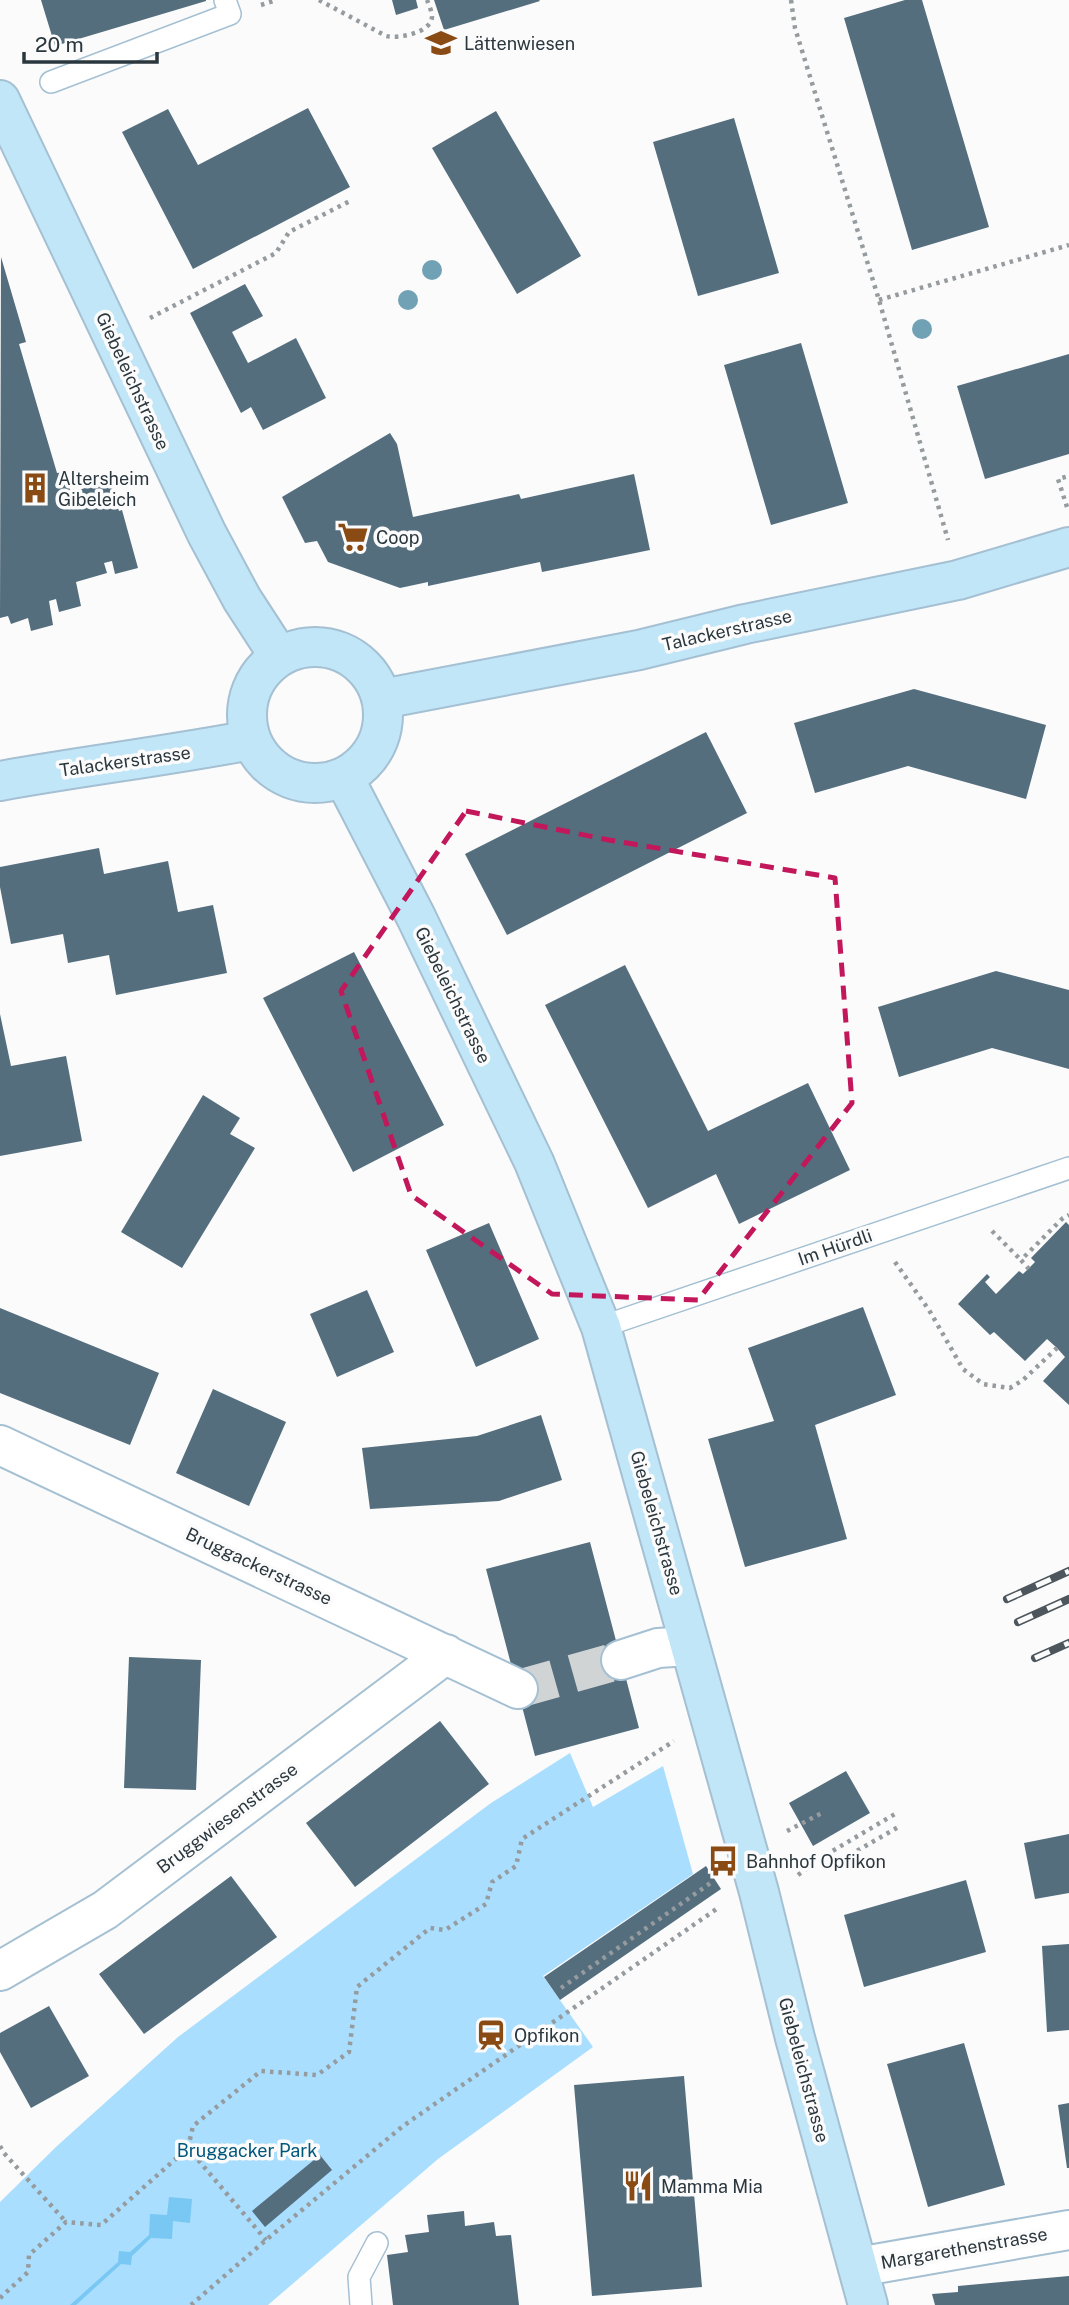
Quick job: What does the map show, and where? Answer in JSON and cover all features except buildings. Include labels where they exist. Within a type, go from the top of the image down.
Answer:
[{"type":"street","name":"Giebeleichstrasse","points":[[0,100],[206,534],[279,656]]},
{"type":"street","name":"Talackerstrasse","points":[[382,699],[639,650],[958,580],[1069,547]]},
{"type":"street","points":[[320,647],[341,652],[359,663],[373,679],[382,699],[380,737],[372,754],[344,778],[322,784],[300,782],[279,774],[262,760],[251,740],[245,717],[249,693],[261,672],[279,656],[299,648],[320,647]]},
{"type":"street","name":"Talackerstrasse","points":[[0,781],[251,740]]},
{"type":"street","name":"Giebeleichstrasse","points":[[344,778],[416,917],[534,1162],[601,1327],[759,1892],[795,2038],[868,2305]]},
{"type":"street","name":"Bruggackerstrasse","points":[[0,1445],[518,1689]]},
{"type":"street","points":[[621,1660],[658,1648],[689,1646]]},
{"type":"street","name":"Bruggwiesenstrasse","points":[[0,1971],[105,1910],[446,1654]]},
{"type":"street","name":"Margarethenstrasse","points":[[858,2267],[1069,2230]]},
{"type":"lane","points":[[51,82],[230,14],[225,0]]},
{"type":"lane","name":"Im Hürdli","points":[[601,1327],[1069,1168]]},
{"type":"lane","points":[[361,2305],[359,2277],[377,2243]]},
{"type":"path","points":[[320,0],[386,36],[396,38],[424,29],[430,24],[432,16],[427,0]]},
{"type":"path","points":[[791,0],[795,28],[879,300],[947,540]]},
{"type":"path","points":[[144,321],[276,253],[289,232],[352,200]]},
{"type":"path","points":[[879,300],[1069,245]]},
{"type":"path","points":[[1069,476],[1058,479],[1069,515]]},
{"type":"path","points":[[1021,1260],[1069,1215]]},
{"type":"path","points":[[983,1222],[1029,1269]]},
{"type":"path","points":[[889,1254],[929,1310],[963,1369],[972,1377],[996,1387],[1010,1388],[1023,1380],[1057,1348]]},
{"type":"path","points":[[0,2146],[66,2222],[102,2225],[187,2148],[193,2126],[261,2071],[317,2076],[349,2052],[357,1987],[430,1928],[445,1930],[486,1904],[492,1882],[516,1866],[522,1839],[681,1737]]},
{"type":"path","points":[[797,1825],[824,1812]]},
{"type":"path","points":[[793,1878],[824,1856],[895,1814]]},
{"type":"path","points":[[824,1856],[831,1866],[900,1826]]},
{"type":"path","points":[[561,1989],[713,1881]]},
{"type":"path","points":[[191,2305],[265,2239],[403,2126],[720,1907]]},
{"type":"path","points":[[187,2148],[265,2239]]},
{"type":"path","points":[[0,2298],[27,2272],[29,2255],[66,2222]]},
{"type":"highlighted area","points":[[466,811],[609,840],[835,878],[852,1103],[698,1300],[552,1294],[411,1195],[341,991]]},
{"type":"green space","name":"Bruggacker Park","points":[[570,1753],[593,1807],[663,1766],[693,1874],[543,1976],[593,2047],[438,2159],[268,2305],[0,2305],[0,2202],[57,2146],[178,2037],[491,1803]]},
{"type":"shaded area","points":[[169,2197],[192,2199],[190,2223],[173,2221],[172,2239],[151,2238],[132,2256],[131,2265],[121,2264],[76,2305],[70,2305],[118,2262],[119,2251],[130,2252],[149,2235],[150,2214],[167,2215]]},
{"type":"tunnel","points":[[518,1689],[621,1660]]},
{"type":"railway","points":[[1007,1599],[1069,1571]]},
{"type":"railway","points":[[1018,1622],[1069,1599]]},
{"type":"railway","points":[[1035,1658],[1069,1643]]},
{"type":"place","name":"Lättenwiesen","points":[[441,43]]},
{"type":"place","name":"Altersheim Gibeleich","points":[[35,488]]},
{"type":"place","name":"Coop","points":[[353,537]]},
{"type":"place","name":"Bahnhof Opfikon","points":[[723,1861]]},
{"type":"place","name":"Opfikon","points":[[491,2035]]},
{"type":"place","name":"Mamma Mia","points":[[638,2186]]}]
